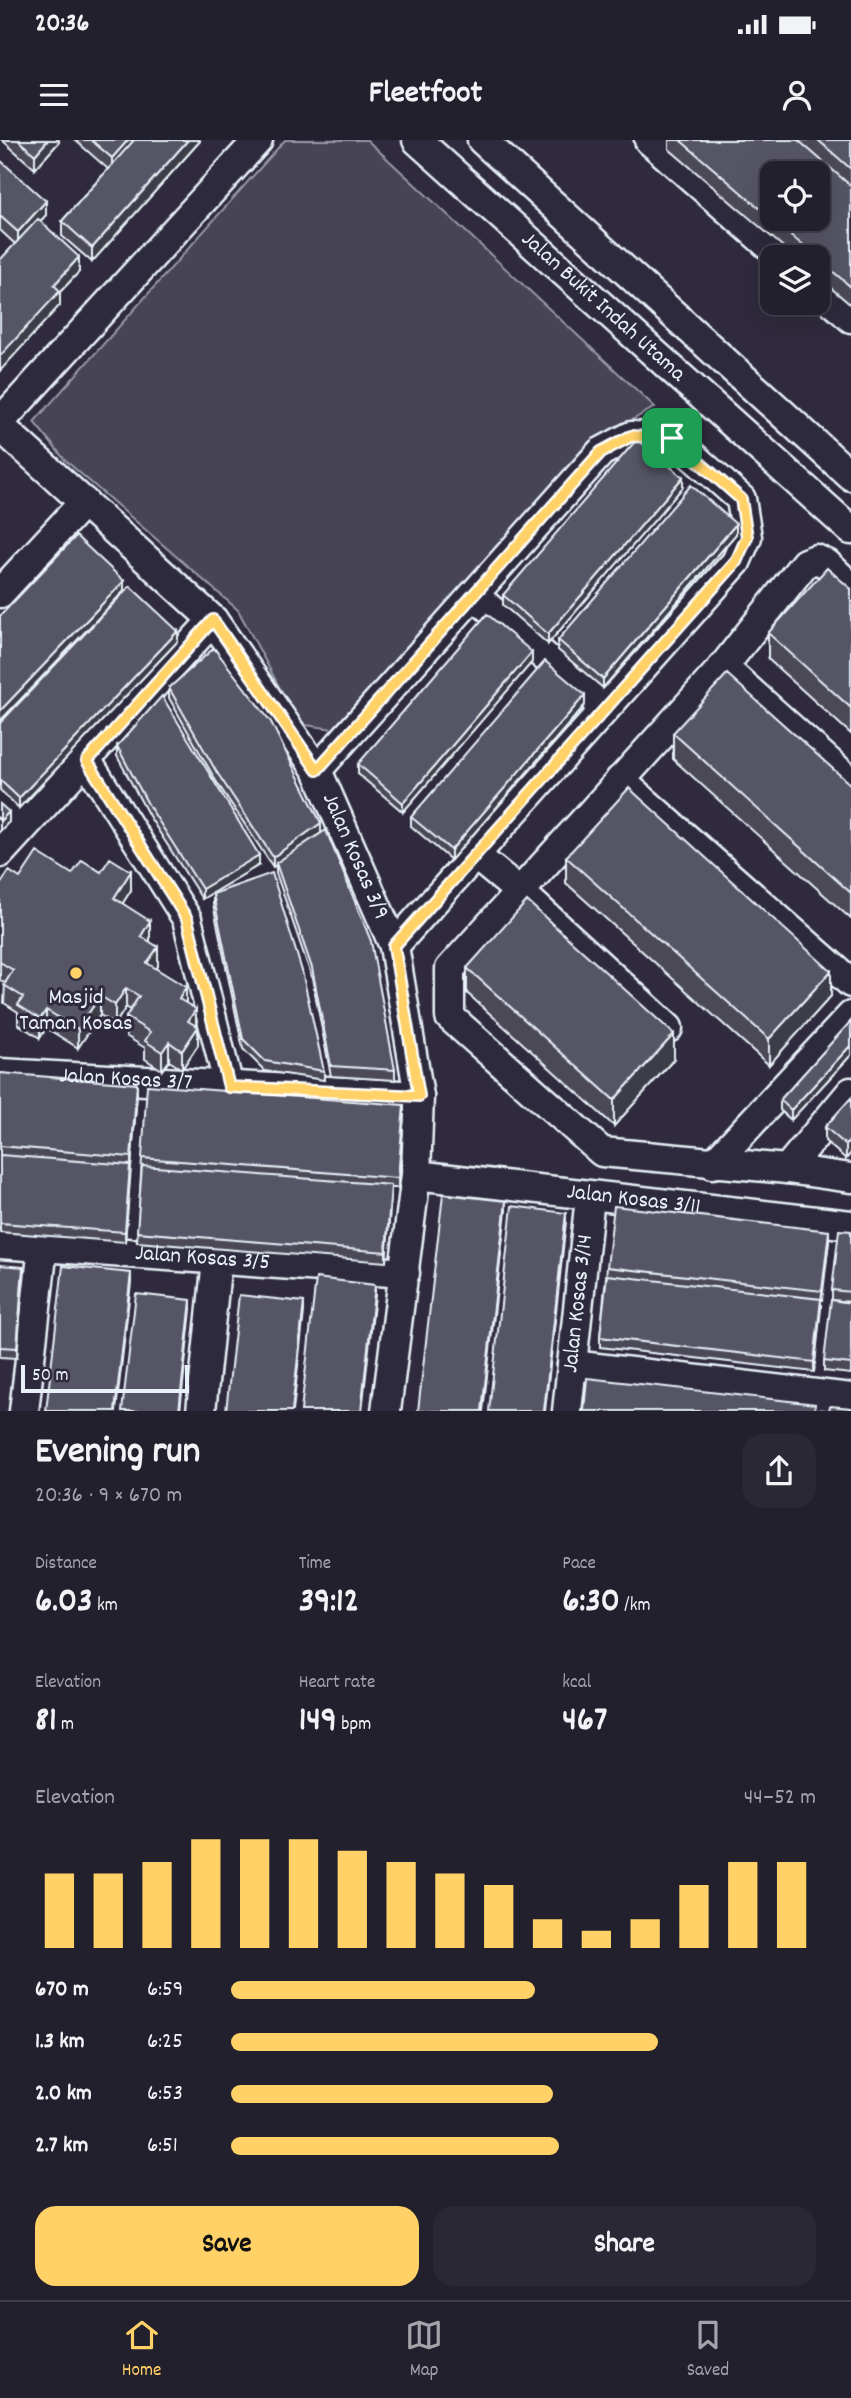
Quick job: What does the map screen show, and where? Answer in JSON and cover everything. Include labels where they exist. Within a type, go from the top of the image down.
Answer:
[{"type":"street","points":[[0,424],[258,140]]},
{"type":"street","name":"Jalan Bukit Indah Utama","points":[[417,140],[851,530]]},
{"type":"street","name":"Jalan Bukit Indah Utama","points":[[482,140],[851,475]]},
{"type":"street","points":[[659,143],[769,245]]},
{"type":"street","points":[[830,299],[851,318]]},
{"type":"street","name":"Jalan Kosas 3/9","points":[[0,424],[213,620],[317,770],[394,946],[419,1096],[416,1175],[386,1411]]},
{"type":"street","points":[[805,432],[851,452]]},
{"type":"street","points":[[317,770],[601,452],[631,436],[672,438],[741,499],[747,537],[736,562],[394,946]]},
{"type":"street","points":[[0,593],[84,502]]},
{"type":"street","points":[[851,587],[827,564],[816,559],[805,563],[723,667],[450,969],[450,1017],[602,1152],[787,1169],[851,1178]]},
{"type":"street","points":[[474,594],[604,708]]},
{"type":"street","points":[[0,853],[87,761],[213,620]]},
{"type":"street","points":[[723,667],[851,782]]},
{"type":"street","points":[[87,761],[187,919],[229,1087]]},
{"type":"street","points":[[620,780],[851,983]]},
{"type":"street","points":[[0,800],[26,823]]},
{"type":"street","points":[[475,855],[520,892],[668,1027]]},
{"type":"street","points":[[713,1164],[851,1016]]},
{"type":"street","name":"Jalan Kosas 3/7","points":[[0,1073],[419,1096]]},
{"type":"street","points":[[787,1169],[851,1092]]},
{"type":"street","name":"Jalan Kosas 3/11","points":[[416,1175],[851,1225]]},
{"type":"street","name":"Jalan Kosas 3/14","points":[[567,1411],[590,1197]]},
{"type":"street","name":"Jalan Kosas 3/5","points":[[0,1244],[405,1273]]},
{"type":"street","points":[[24,1411],[43,1247]]},
{"type":"street","points":[[201,1411],[217,1260]]},
{"type":"street","points":[[572,1365],[851,1398]]},
{"type":"shaded area","points":[[285,140],[367,140],[655,407],[591,443],[333,729],[299,724],[238,610],[65,460],[34,422]]},
{"type":"building","points":[[18,140],[48,140],[35,155]]},
{"type":"building","points":[[91,140],[128,140],[112,158]]},
{"type":"building","points":[[134,140],[188,140],[92,248],[62,221]]},
{"type":"building","points":[[680,140],[798,140],[822,161],[760,161],[760,209]]},
{"type":"building","points":[[818,140],[851,140],[851,169]]},
{"type":"building","points":[[0,160],[46,201],[18,232],[0,216]]},
{"type":"building","points":[[830,168],[851,186],[851,287],[830,269],[830,245],[802,245],[786,231],[830,231]]},
{"type":"building","points":[[38,219],[79,257],[54,285],[60,291],[0,356],[0,260]]},
{"type":"building","points":[[637,439],[683,477],[548,634],[503,595]]},
{"type":"building","points":[[691,485],[736,524],[603,679],[558,640]]},
{"type":"building","points":[[76,536],[124,581],[0,711],[0,616]]},
{"type":"building","points":[[827,568],[851,589],[851,708],[768,633]]},
{"type":"building","points":[[130,586],[178,631],[19,798],[0,780],[0,723]]},
{"type":"building","points":[[487,614],[532,652],[403,803],[358,764]]},
{"type":"building","points":[[214,648],[271,722],[321,823],[273,857],[216,771],[169,688]]},
{"type":"building","points":[[545,661],[585,695],[451,850],[411,817]]},
{"type":"building","points":[[727,674],[851,785],[851,893],[673,733]]},
{"type":"building","points":[[162,696],[259,855],[202,889],[149,806],[117,746]]},
{"type":"building","points":[[629,788],[831,971],[769,1039],[566,857]]},
{"type":"building","points":[[0,804],[9,812],[0,821]]},
{"type":"building","points":[[326,830],[371,941],[395,1070],[331,1066],[312,968],[276,863]]},
{"type":"building","name":"Masjid Taman Kosas","points":[[37,852],[72,874],[82,860],[101,872],[110,858],[131,871],[114,898],[150,921],[141,936],[158,947],[147,963],[186,987],[179,999],[196,1009],[188,1021],[198,1027],[182,1051],[169,1042],[162,1052],[145,1041],[150,1032],[126,1017],[139,996],[126,988],[115,1005],[100,996],[78,1029],[46,1010],[40,1019],[18,1005],[23,997],[4,985],[13,970],[0,962],[0,885],[9,871],[20,878]]},
{"type":"building","points":[[272,873],[302,971],[324,1071],[265,1061],[243,1039],[213,894]]},
{"type":"building","points":[[527,901],[674,1034],[614,1100],[467,968]]},
{"type":"building","points":[[851,1021],[851,1045],[791,1110],[780,1100]]},
{"type":"building","points":[[0,1073],[137,1084],[131,1157],[0,1146]]},
{"type":"building","points":[[147,1085],[404,1105],[398,1178],[142,1158]]},
{"type":"building","points":[[851,1098],[851,1139],[846,1145],[825,1127]]},
{"type":"building","points":[[0,1155],[130,1165],[125,1232],[0,1223]]},
{"type":"building","points":[[142,1166],[391,1185],[386,1252],[137,1232]]},
{"type":"building","points":[[443,1194],[506,1201],[482,1411],[418,1411]]},
{"type":"building","points":[[512,1206],[566,1213],[544,1411],[489,1411]]},
{"type":"building","points":[[614,1206],[829,1231],[822,1291],[607,1267]]},
{"type":"building","points":[[839,1230],[851,1231],[851,1292],[832,1290]]},
{"type":"building","points":[[0,1265],[23,1267],[17,1348],[0,1347]]},
{"type":"building","points":[[63,1266],[131,1273],[115,1411],[46,1411]]},
{"type":"building","points":[[607,1275],[821,1299],[814,1362],[600,1337]]},
{"type":"building","points":[[316,1278],[375,1285],[361,1411],[301,1411]]},
{"type":"building","points":[[136,1294],[191,1300],[179,1411],[122,1411]]},
{"type":"building","points":[[239,1295],[304,1302],[292,1411],[226,1411]]},
{"type":"building","points":[[831,1300],[851,1303],[851,1364],[824,1361]]},
{"type":"building","points":[[587,1378],[815,1404],[814,1411],[584,1411]]},
{"type":"building","points":[[830,1406],[851,1408],[851,1411],[829,1411]]},
{"type":"place","name":"Masjid Taman Kosas","points":[[76,973]]},
{"type":"route","points":[[631,436],[672,438],[741,499],[747,537],[736,562],[394,946],[419,1096],[229,1087],[187,919],[87,761],[213,620],[317,770],[601,452],[631,436]]}]
